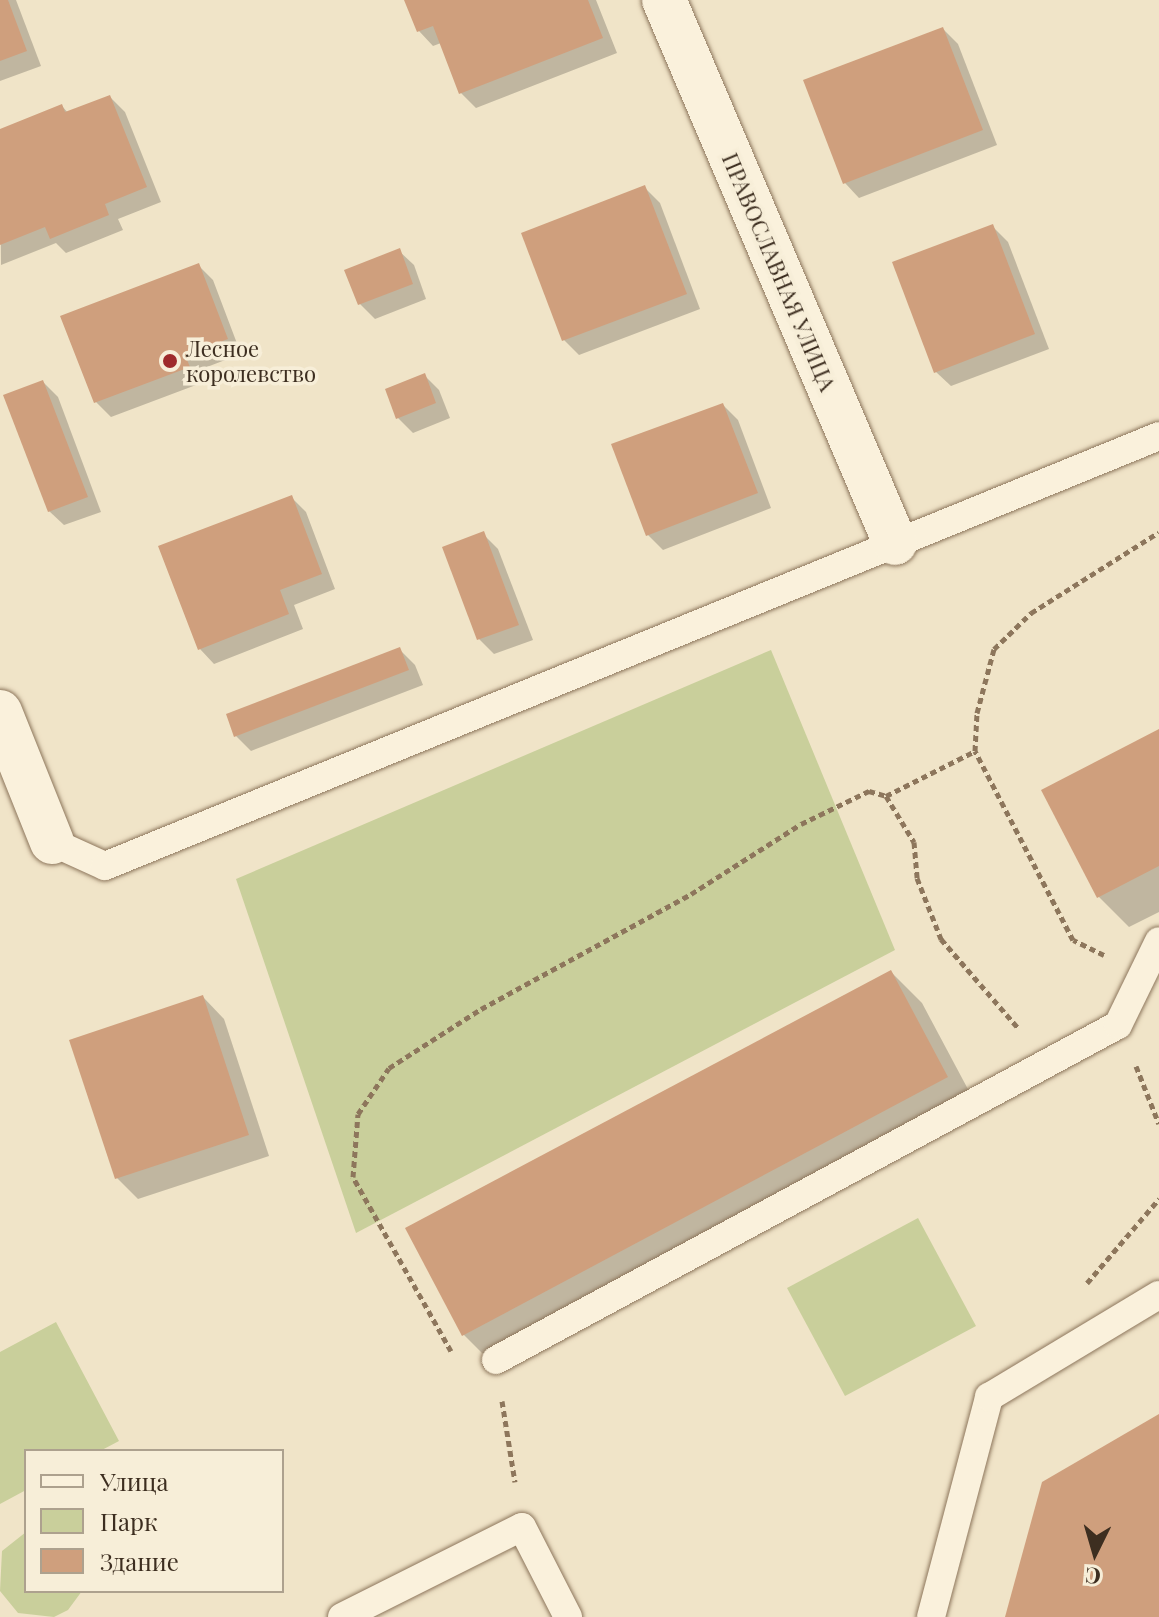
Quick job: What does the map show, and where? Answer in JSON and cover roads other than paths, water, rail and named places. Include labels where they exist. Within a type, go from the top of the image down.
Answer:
[{"type":"street","name":"ПРАВОСЛАВНАЯ УЛИЦА","points":[[664,0],[895,543]]},
{"type":"street","points":[[0,712],[52,842]]},
{"type":"lane","points":[[52,842],[105,866],[1159,436]]},
{"type":"lane","points":[[496,1360],[1118,1025],[1159,941]]},
{"type":"lane","points":[[931,1617],[989,1397],[1159,1295]]},
{"type":"lane","points":[[342,1617],[522,1527],[568,1617]]},
{"type":"place","name":"Лесное королевство","points":[[170,361]]}]
